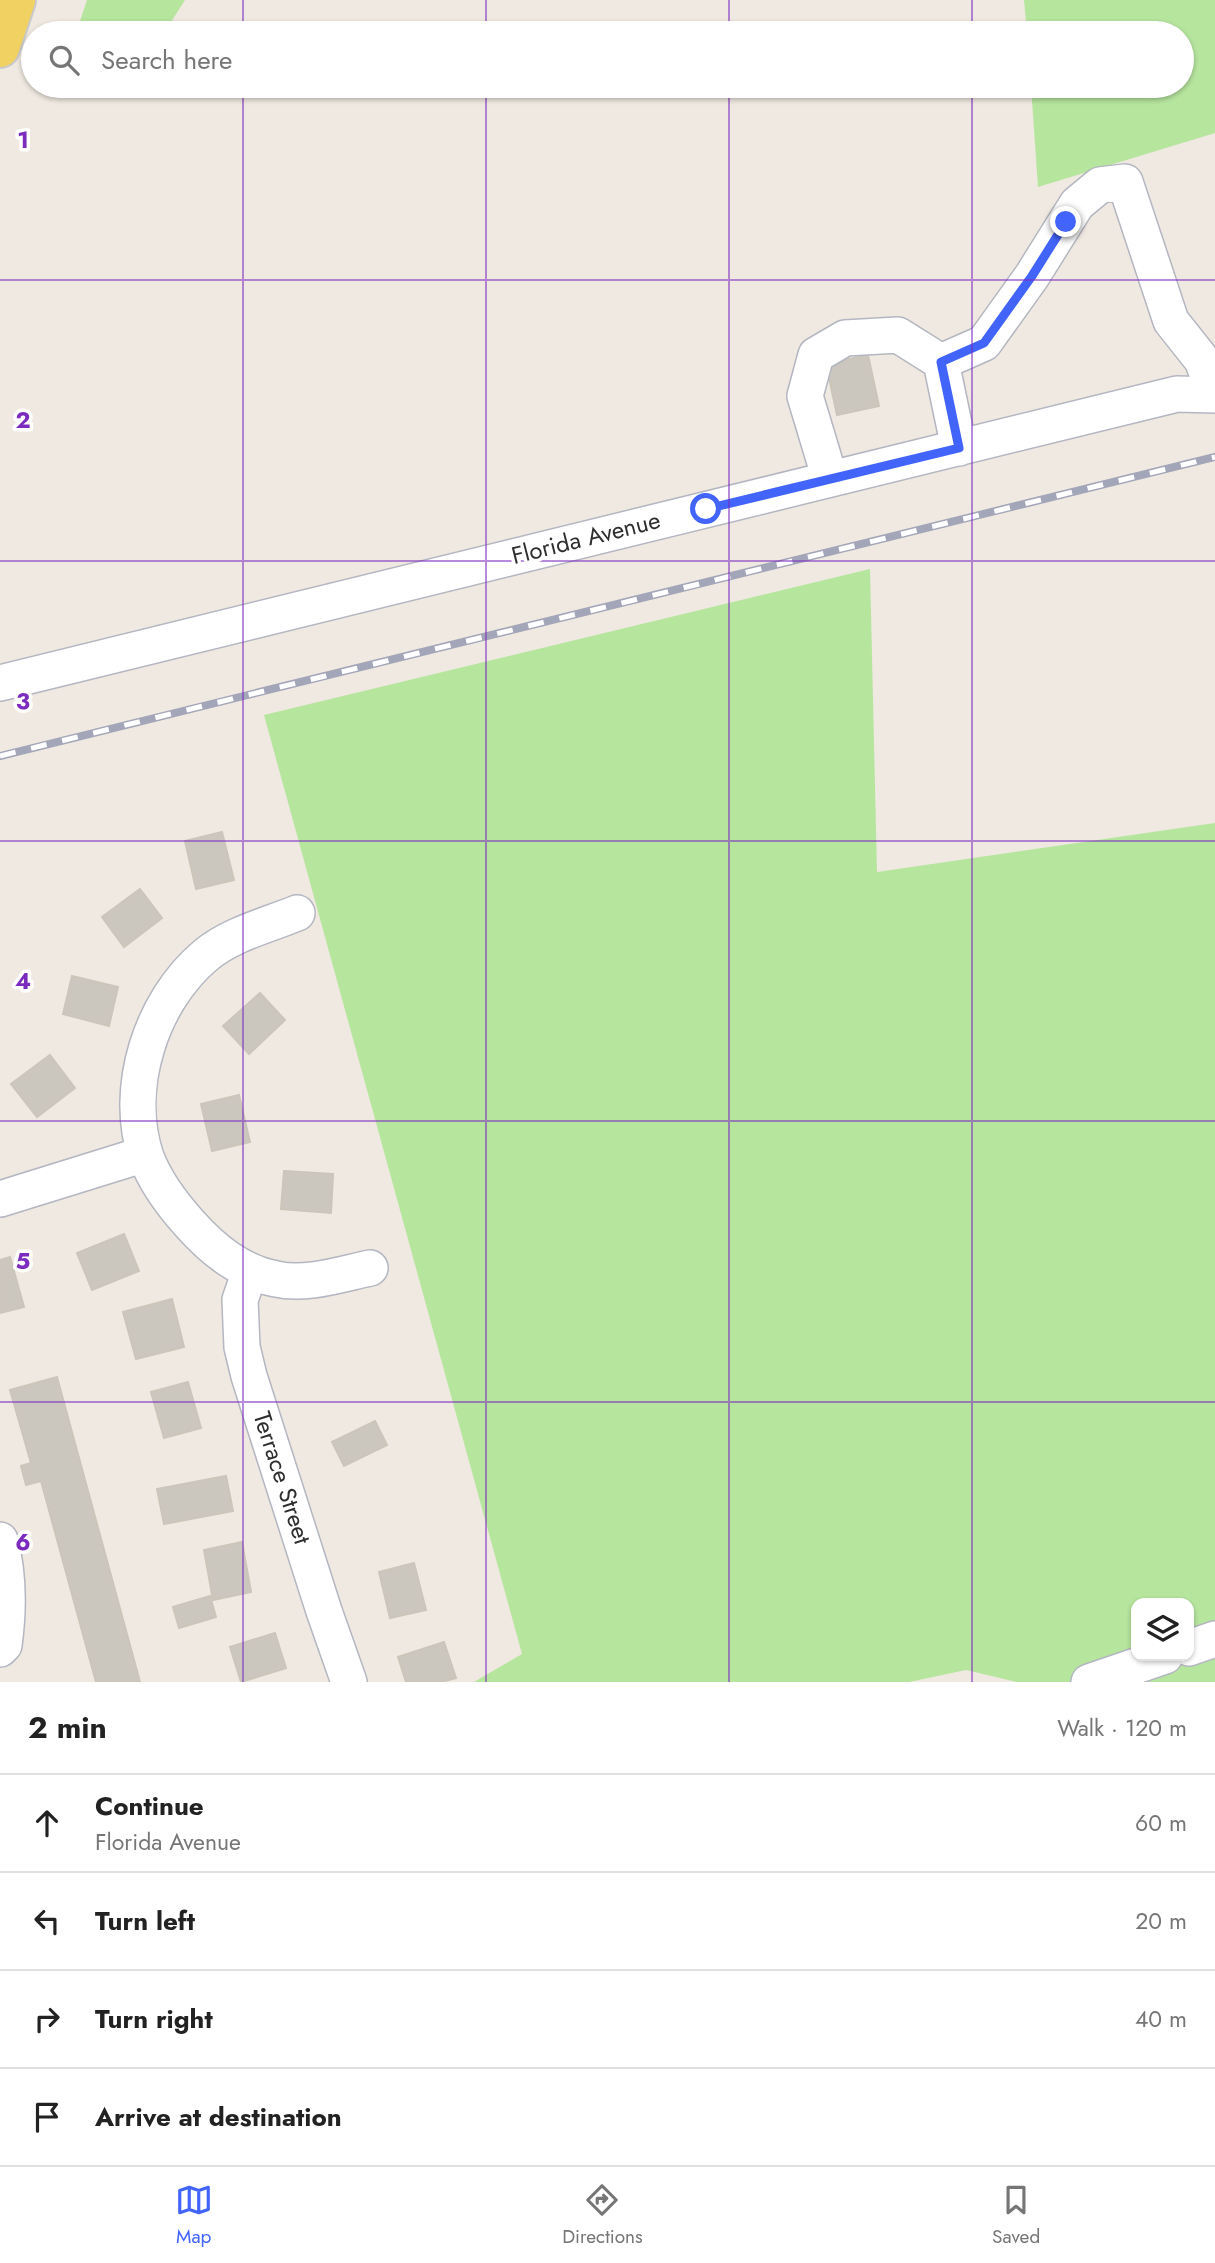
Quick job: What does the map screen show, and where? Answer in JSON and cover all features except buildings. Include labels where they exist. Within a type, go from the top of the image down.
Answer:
[{"type":"main road","points":[[0,48],[16,0]]},
{"type":"street","points":[[941,362],[984,343],[1032,276],[1077,204],[1100,185],[1125,182],[1171,321],[1202,360],[1215,394]]},
{"type":"street","points":[[830,479],[805,396],[816,355],[845,338],[898,335],[941,362],[959,448]]},
{"type":"street","name":"Florida Avenue","points":[[0,683],[1177,394],[1215,394]]},
{"type":"street","points":[[297,913],[225,942],[205,955],[179,985],[159,1016],[147,1045],[140,1077],[137,1114],[145,1154],[152,1172],[166,1194],[198,1233],[226,1259],[250,1271],[278,1280],[309,1280],[370,1268]]},
{"type":"street","points":[[0,1199],[145,1154]]},
{"type":"street","name":"Terrace Street","points":[[250,1271],[240,1300],[242,1347],[349,1682]]},
{"type":"street","points":[[0,1540],[6,1561],[9,1608],[4,1645],[0,1648]]},
{"type":"street","points":[[1194,1646],[1215,1639]]},
{"type":"street","points":[[1089,1682],[1150,1667]]},
{"type":"green space","points":[[87,0],[185,0],[172,21],[80,21]]},
{"type":"green space","points":[[1024,0],[1215,0],[1215,133],[1038,187],[1032,98],[1194,98],[1194,21],[1026,21]]},
{"type":"green space","points":[[870,569],[877,872],[1215,823],[1215,1682],[1017,1682],[966,1670],[909,1682],[474,1682],[522,1654],[264,715]]},
{"type":"railway","points":[[0,756],[1215,457]]},
{"type":"route","points":[[706,509],[959,448],[941,362],[984,343],[1032,276],[1066,222]]}]
